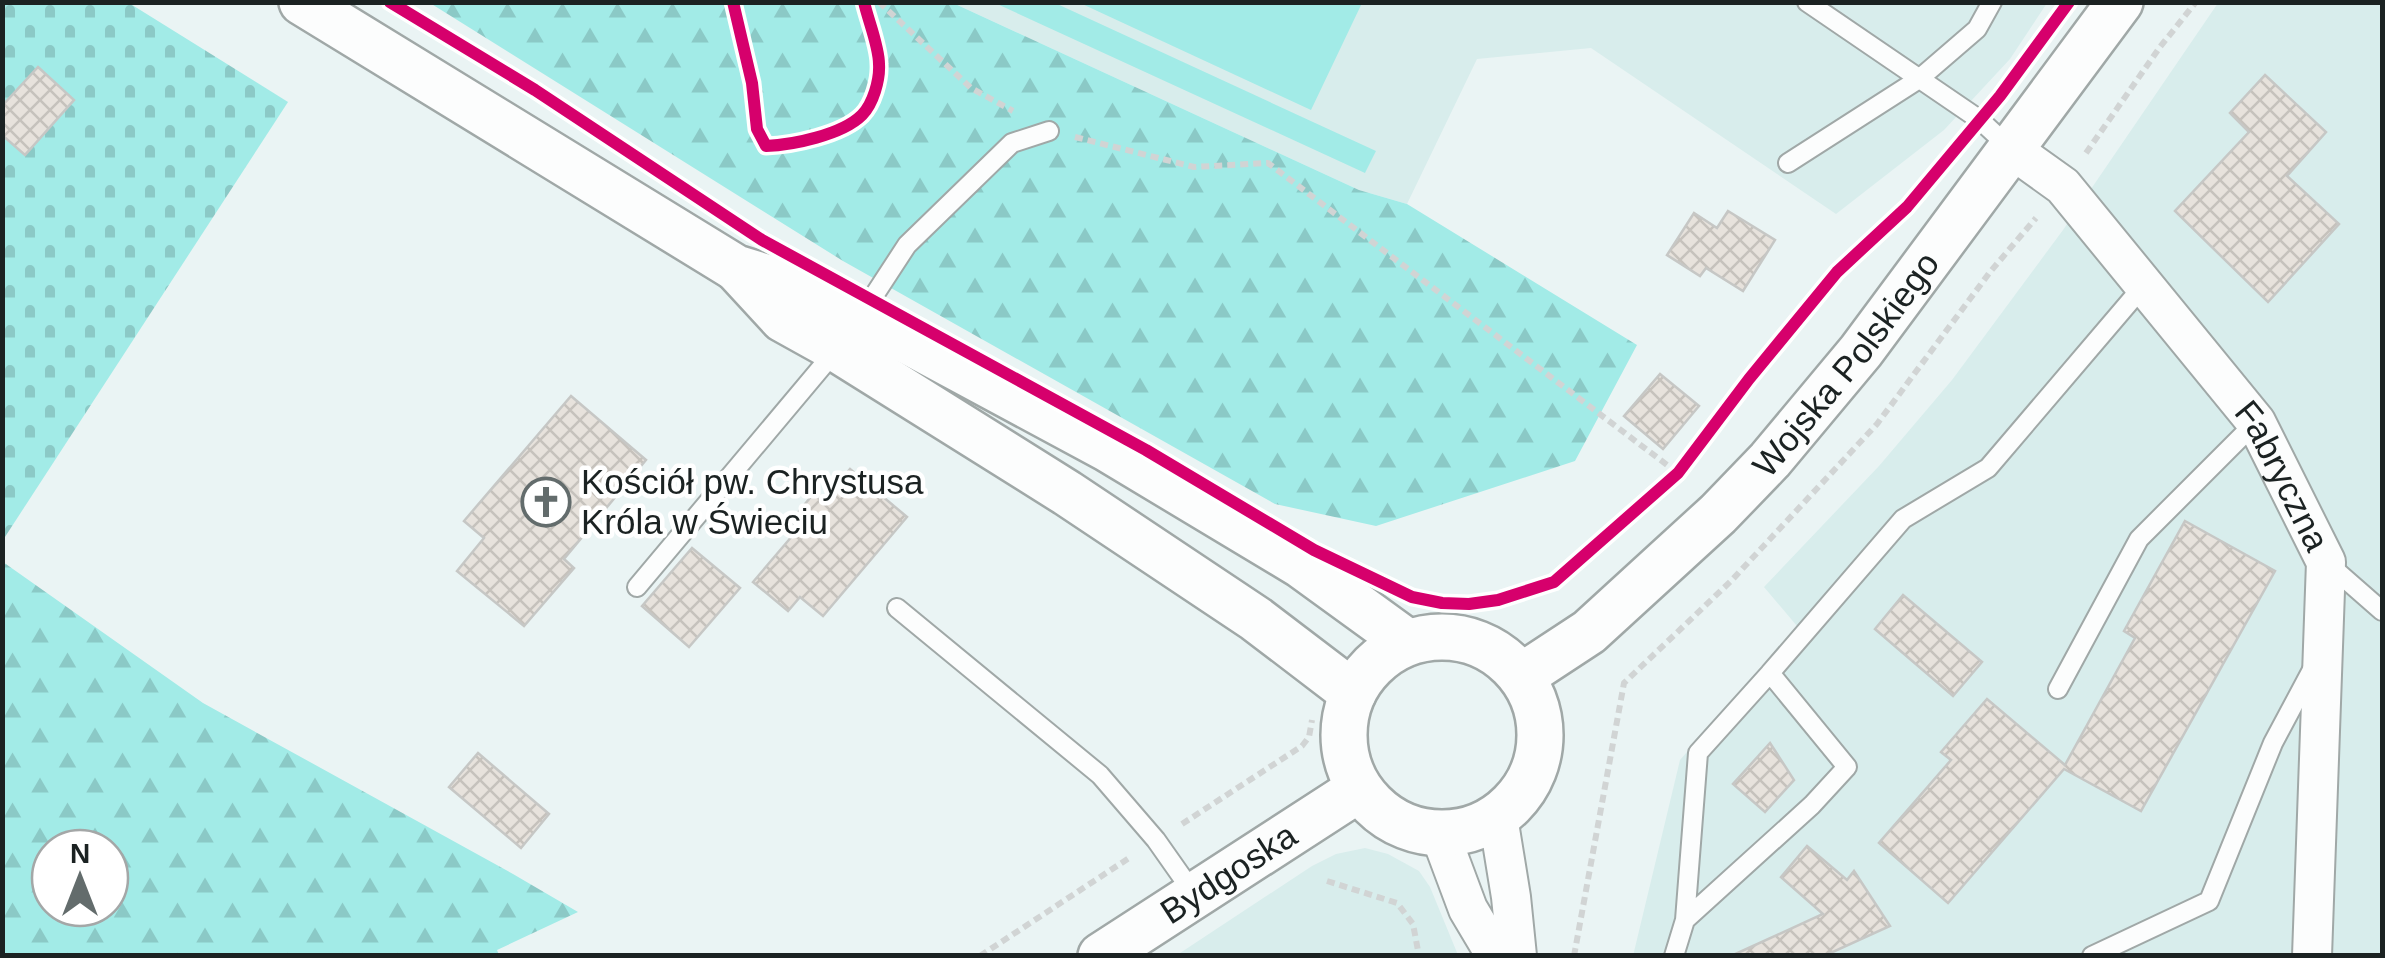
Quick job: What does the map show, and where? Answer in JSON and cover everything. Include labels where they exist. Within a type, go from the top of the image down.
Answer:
[{"type":"street","points":[[302,2],[736,268],[783,319],[849,333],[1124,458],[1301,566],[1407,642]]},
{"type":"street","name":"Wojska Polskiego","points":[[1522,676],[1590,632],[1718,514],[1770,460],[1861,352],[2120,2]]},
{"type":"street","name":"Fabryczna","points":[[2010,148],[2063,186],[2256,422],[2326,562],[2312,956]]},
{"type":"street","points":[[849,333],[1067,493],[1256,619],[1353,692]]},
{"type":"street","points":[[1438,636],[1470,640],[1498,654],[1522,676],[1539,720],[1536,767],[1521,794],[1498,816],[1471,830],[1440,834],[1409,828],[1381,813],[1359,789],[1346,759],[1344,725],[1353,692],[1375,662],[1407,642],[1438,636]]},
{"type":"street","name":"Bydgoska","points":[[1101,956],[1359,789]]},
{"type":"street","points":[[1498,816],[1518,956]]},
{"type":"street","points":[[1440,834],[1468,909],[1496,956]]},
{"type":"lane","points":[[1807,2],[1980,120],[2010,148]]},
{"type":"lane","points":[[1788,164],[1919,79],[1977,29],[1992,2]]},
{"type":"lane","points":[[637,587],[849,333],[907,245],[1012,143],[1050,131]]},
{"type":"lane","points":[[1674,956],[1685,920],[1698,753],[1903,519],[1988,468],[2144,285]]},
{"type":"lane","points":[[2058,689],[2139,539],[2256,422]]},
{"type":"lane","points":[[2326,562],[2382,611]]},
{"type":"lane","points":[[896,608],[1100,775],[1156,840],[1194,894]]},
{"type":"lane","points":[[2092,956],[2209,901],[2273,743],[2323,650]]},
{"type":"lane","points":[[1685,920],[1812,805],[1847,767],[1770,673]]},
{"type":"path","points":[[879,2],[971,88],[1050,131],[1194,167],[1268,163],[1678,473],[1718,514]]},
{"type":"path","points":[[1574,956],[1624,684],[1732,582],[1878,424],[1990,272],[2063,186],[2196,2]]},
{"type":"path","points":[[1427,600],[1469,604],[1498,600],[1554,582],[1678,473],[1837,272],[1907,207]]},
{"type":"path","points":[[980,956],[1302,746],[1309,738],[1310,708]]},
{"type":"path","points":[[1327,881],[1397,903],[1413,924],[1419,956]]},
{"type":"shaded area","points":[[953,3],[2047,3],[2010,59],[1944,130],[1836,214],[1591,48],[1477,59],[1407,204],[1359,190]]},
{"type":"shaded area","points":[[2218,3],[2382,3],[2382,955],[1633,956],[1680,760],[1797,626],[1764,587],[1879,466],[1952,380],[2063,230]]},
{"type":"shaded area","points":[[1365,848],[1388,854],[1419,871],[1430,887],[1458,955],[1177,955],[1312,866],[1336,854]]},
{"type":"green space","points":[[3,3],[129,3],[288,102],[3,540]]},
{"type":"green space","points":[[430,3],[953,3],[1359,190],[1407,204],[1637,345],[1575,461],[1376,526],[1275,504],[843,261]]},
{"type":"green space","points":[[995,3],[1055,3],[1376,151],[1365,173]]},
{"type":"green space","points":[[1080,3],[1362,3],[1311,110]]},
{"type":"green space","points":[[3,562],[203,703],[578,912],[497,950],[499,955],[3,955]]},
{"type":"building","points":[[38,67],[74,100],[25,155],[2,135],[2,106]]},
{"type":"building","points":[[2265,75],[2326,132],[2287,176],[2339,224],[2268,302],[2175,211],[2249,132],[2230,113]]},
{"type":"building","points":[[1728,211],[1775,240],[1743,291],[1706,268],[1700,276],[1667,255],[1694,213],[1717,228]]},
{"type":"building","points":[[1660,374],[1699,406],[1663,449],[1624,416]]},
{"type":"building","name":"Kościół pw. Chrystusa Króla w Świeciu","points":[[571,396],[646,460],[564,559],[574,568],[524,626],[457,571],[484,538],[464,521]]},
{"type":"building","points":[[850,469],[907,517],[823,616],[800,597],[788,611],[753,582],[799,528],[791,521],[814,493],[823,501]]},
{"type":"building","points":[[2185,521],[2275,571],[2141,811],[2064,769],[1948,903],[1879,843],[1951,760],[1941,752],[1987,699],[2065,765],[2135,638],[2124,631]]},
{"type":"building","points":[[692,548],[740,588],[689,647],[642,606]]},
{"type":"building","points":[[1903,595],[1982,662],[1953,696],[1875,629]]},
{"type":"building","points":[[1770,743],[1794,780],[1765,812],[1733,784]]},
{"type":"building","points":[[478,753],[549,814],[521,848],[449,787]]},
{"type":"building","points":[[1807,846],[1847,880],[1854,871],[1890,926],[1824,956],[1731,956],[1823,914],[1781,877]]},
{"type":"cycle path","points":[[390,2],[535,90],[762,240],[1146,450],[1314,550],[1412,597],[1469,604],[1498,600],[1554,582],[1678,473],[1837,272],[1907,207],[2000,96],[2069,2]]},
{"type":"cycle path","points":[[733,2],[752,83],[757,129],[766,146],[830,133],[853,122],[866,110],[875,91],[879,64],[864,2]]},
{"type":"place","name":"Kościół pw. Chrystusa Króla w Świeciu","points":[[546,502]]}]
